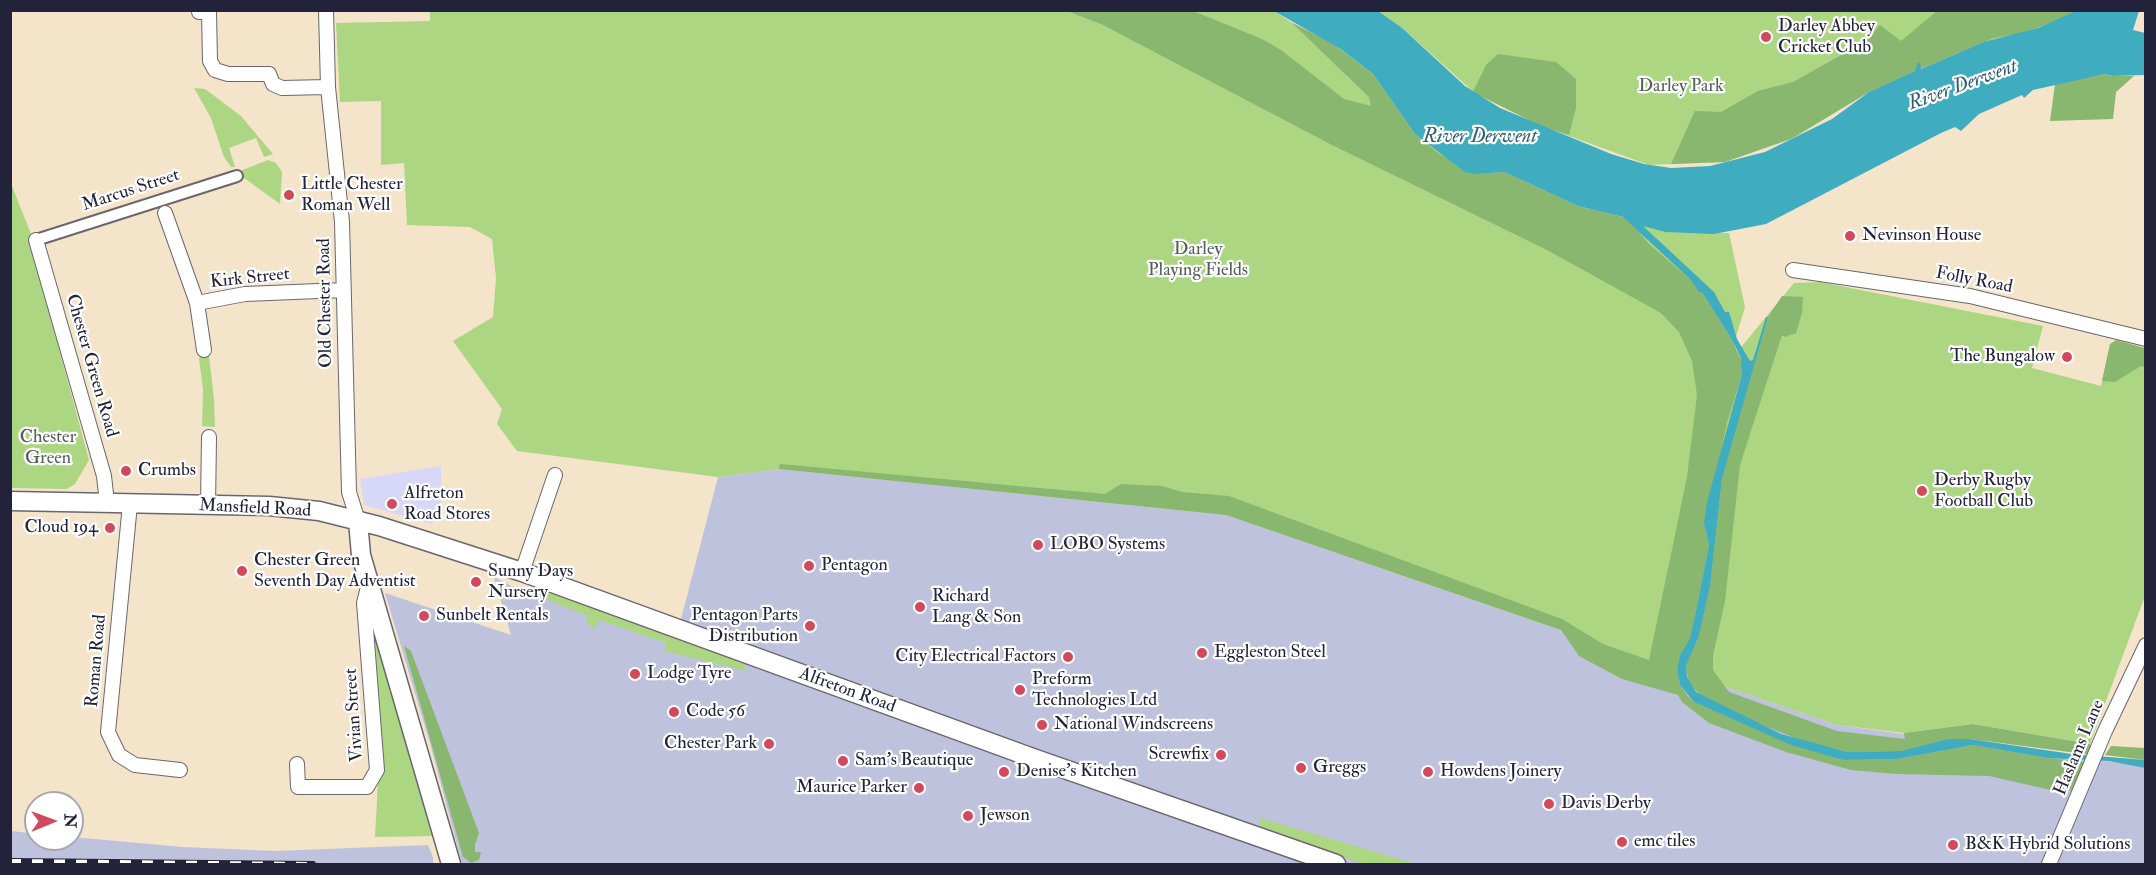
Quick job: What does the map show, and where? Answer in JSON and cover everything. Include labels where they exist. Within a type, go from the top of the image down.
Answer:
[{"type":"street","name":"Old Chester Road","points":[[326,10],[328,87],[342,222],[349,492],[358,521]]},
{"type":"street","points":[[199,12],[209,12],[210,61],[215,70],[228,74],[269,74],[273,84],[282,88],[328,87]]},
{"type":"street","name":"Marcus Street","points":[[36,240],[161,198],[237,176]]},
{"type":"street","points":[[161,198],[197,303],[204,350]]},
{"type":"street","name":"Chester Green Road","points":[[36,240],[104,476],[107,503]]},
{"type":"street","name":"Folly Road","points":[[1793,270],[1970,296],[2145,339]]},
{"type":"street","name":"Kirk Street","points":[[197,303],[245,294],[343,290]]},
{"type":"street","points":[[208,506],[209,437]]},
{"type":"street","points":[[522,572],[555,475]]},
{"type":"street","name":"Mansfield Road","points":[[10,501],[288,508],[358,521]]},
{"type":"street","name":"Roman Road","points":[[130,504],[108,732],[119,755],[135,765],[180,770]]},
{"type":"street","points":[[358,521],[357,541],[451,861]]},
{"type":"street","name":"Alfreton Road","points":[[358,521],[522,572],[934,723],[1336,864]]},
{"type":"street","name":"Vivian Street","points":[[297,764],[298,787],[367,787],[377,770],[364,603],[369,582]]},
{"type":"street","name":"Haslams Lane","points":[[2049,864],[2105,731],[2145,645]]},
{"type":"shaded area","points":[[441,466],[441,501],[432,524],[364,505],[360,479]]},
{"type":"shaded area","points":[[779,469],[1226,515],[1837,725],[2145,766],[2145,864],[462,864],[431,747],[385,593],[511,635],[494,577],[514,587],[549,597],[674,646],[718,477]]},
{"type":"shaded area","points":[[12,831],[24,832],[24,851],[84,851],[84,838],[183,847],[275,851],[428,845],[433,857],[433,864],[11,864]]},
{"type":"green space","name":"Darley Playing Fields","points":[[430,10],[1274,11],[1291,22],[1415,134],[1578,206],[1665,232],[1729,233],[1745,307],[1728,363],[1794,283],[1820,282],[2043,326],[2032,368],[2101,386],[2110,344],[2145,353],[2145,596],[2090,744],[1973,724],[1904,733],[1837,725],[1226,515],[779,469],[718,477],[517,451],[497,424],[502,409],[453,341],[493,317],[496,278],[492,239],[470,227],[407,225],[404,163],[381,165],[381,101],[340,102],[336,23],[430,21]]},
{"type":"green space","points":[[1067,11],[1193,11],[1262,39],[1281,50],[1344,99],[1371,106],[1369,97],[1291,22],[1332,43],[1373,74],[1415,134],[1438,153],[1476,174],[1504,172],[1578,206],[1623,217],[1631,223],[1650,245],[1690,279],[1699,292],[1702,292],[1731,338],[1742,362],[1742,374],[1727,423],[1705,528],[1709,545],[1696,611],[1690,638],[1680,655],[1677,670],[1680,685],[1687,695],[1694,702],[1791,744],[1843,760],[1897,759],[1973,745],[2086,762],[2071,790],[2064,793],[1989,776],[1896,774],[1851,770],[1786,752],[1709,723],[1682,702],[1678,695],[1622,679],[1579,656],[1561,630],[1226,515],[779,469],[780,464],[1105,494],[1121,484],[1162,486],[1182,492],[1229,496],[1562,619],[1603,644],[1649,660],[1687,477],[1697,395],[1692,361],[1679,332],[1661,313],[1547,250],[1332,145],[1101,24]]},
{"type":"green space","name":"Darley Park","points":[[1378,11],[2076,11],[1921,69],[1869,92],[1795,137],[1725,162],[1649,165],[1539,125],[1476,94],[1401,27]]},
{"type":"green space","points":[[1937,11],[2076,11],[2062,19],[2023,33],[1994,38],[1915,71],[1869,92],[1791,139],[1725,162],[1671,164],[1695,111],[1721,112],[1758,91],[1793,82],[1866,41],[1880,25],[1901,41]]},
{"type":"green space","points":[[1498,54],[1556,62],[1576,79],[1576,108],[1569,135],[1539,125],[1473,92],[1486,65]]},
{"type":"green space","points":[[2105,74],[2134,76],[2116,92],[2113,119],[2050,121],[2055,84]]},
{"type":"green space","points":[[194,88],[205,89],[241,116],[273,154],[264,157],[256,138],[229,148],[235,167],[231,167],[224,157],[211,118]]},
{"type":"green space","points":[[268,160],[276,163],[282,172],[280,204],[240,175],[240,171]]},
{"type":"green space","name":"Chester Green","points":[[10,181],[33,239],[47,304],[89,460],[75,484],[67,489],[11,488]]},
{"type":"green space","points":[[1782,296],[1803,297],[1802,313],[1796,333],[1785,337],[1782,335],[1740,465],[1725,601],[1713,656],[1713,670],[1729,692],[1837,731],[1905,739],[1904,733],[1973,724],[2090,744],[2092,755],[1970,739],[1901,751],[1847,752],[1808,743],[1744,718],[1701,695],[1689,684],[1686,666],[1699,636],[1710,587],[1722,479],[1768,317]]},
{"type":"green space","points":[[2116,340],[2145,348],[2145,367],[2141,366],[2115,382],[2102,381],[2110,344]]},
{"type":"green space","points":[[209,356],[215,427],[202,426],[203,390],[199,358]]},
{"type":"green space","points":[[540,590],[663,631],[745,663],[746,671],[664,651],[666,643],[599,620],[596,628],[586,624],[588,616],[542,598],[537,594]]},
{"type":"green space","points":[[373,618],[434,836],[375,837],[378,780],[383,771]]},
{"type":"green space","points":[[404,646],[411,651],[479,833],[475,852],[481,852],[479,860],[471,863],[463,857]]},
{"type":"green space","points":[[2111,746],[2145,748],[2145,760],[2105,755]]},
{"type":"green space","points":[[1260,818],[1416,864],[1362,864],[1260,826]]},
{"type":"water","name":"River Derwent","points":[[1274,11],[1378,11],[1401,27],[1465,86],[1500,108],[1611,154],[1644,164],[1671,168],[1710,166],[1765,152],[1832,119],[1869,92],[1915,71],[1918,62],[1921,69],[1984,42],[2038,28],[2076,11],[2139,11],[2133,30],[2145,33],[2145,75],[2105,74],[2033,90],[2024,98],[2022,95],[1979,114],[1961,131],[1955,127],[1941,133],[1766,224],[1714,234],[1665,232],[1643,226],[1714,292],[1725,312],[1729,312],[1737,339],[1750,361],[1753,360],[1766,317],[1768,317],[1722,479],[1710,587],[1699,636],[1686,666],[1687,677],[1696,692],[1781,734],[1847,752],[1901,751],[1949,739],[1970,739],[2072,754],[2145,760],[2145,768],[2109,761],[2048,758],[1973,745],[1897,759],[1843,760],[1791,745],[1694,702],[1680,685],[1677,670],[1680,655],[1690,638],[1709,545],[1704,523],[1707,502],[1742,374],[1741,358],[1731,338],[1702,292],[1699,292],[1690,279],[1623,217],[1578,206],[1504,172],[1476,174],[1465,172],[1415,134],[1373,74],[1339,48]]},
{"type":"railway","points":[[10,861],[313,864]]},
{"type":"place","name":"Darley Abbey Cricket Club","points":[[1766,37]]},
{"type":"place","name":"Little Chester Roman Well","points":[[289,195]]},
{"type":"place","name":"Nevinson House","points":[[1850,236]]},
{"type":"place","name":"The Bungalow","points":[[2067,357]]},
{"type":"place","name":"Crumbs","points":[[126,471]]},
{"type":"place","name":"Derby Rugby Football Club","points":[[1922,491]]},
{"type":"place","name":"Alfreton Road Stores","points":[[392,504]]},
{"type":"place","name":"Cloud 194","points":[[110,528]]},
{"type":"place","name":"LOBO Systems","points":[[1038,545]]},
{"type":"place","name":"Pentagon","points":[[809,566]]},
{"type":"place","name":"Chester Green Seventh Day Adventist","points":[[242,571]]},
{"type":"place","name":"Sunny Days Nursery","points":[[476,582]]},
{"type":"place","name":"Richard Lang & Son","points":[[920,607]]},
{"type":"place","name":"Sunbelt Rentals","points":[[424,616]]},
{"type":"place","name":"Pentagon Parts Distribution","points":[[810,626]]},
{"type":"place","name":"Eggleston Steel","points":[[1202,653]]},
{"type":"place","name":"City Electrical Factors","points":[[1068,657]]},
{"type":"place","name":"Lodge Tyre","points":[[635,674]]},
{"type":"place","name":"Preform Technologies Ltd","points":[[1020,690]]},
{"type":"place","name":"Code 56","points":[[674,712]]},
{"type":"place","name":"National Windscreens","points":[[1042,725]]},
{"type":"place","name":"Chester Park","points":[[769,744]]},
{"type":"place","name":"Screwfix","points":[[1221,755]]},
{"type":"place","name":"Sam's Beautique","points":[[843,761]]},
{"type":"place","name":"Greggs","points":[[1301,768]]},
{"type":"place","name":"Denise's Kitchen","points":[[1004,772]]},
{"type":"place","name":"Howdens Joinery","points":[[1428,772]]},
{"type":"place","name":"Maurice Parker","points":[[919,788]]},
{"type":"place","name":"Davis Derby","points":[[1549,804]]},
{"type":"place","name":"Jewson","points":[[968,816]]},
{"type":"place","name":"emc tiles","points":[[1622,842]]},
{"type":"place","name":"B&K Hybrid Solutions","points":[[1953,845]]}]
